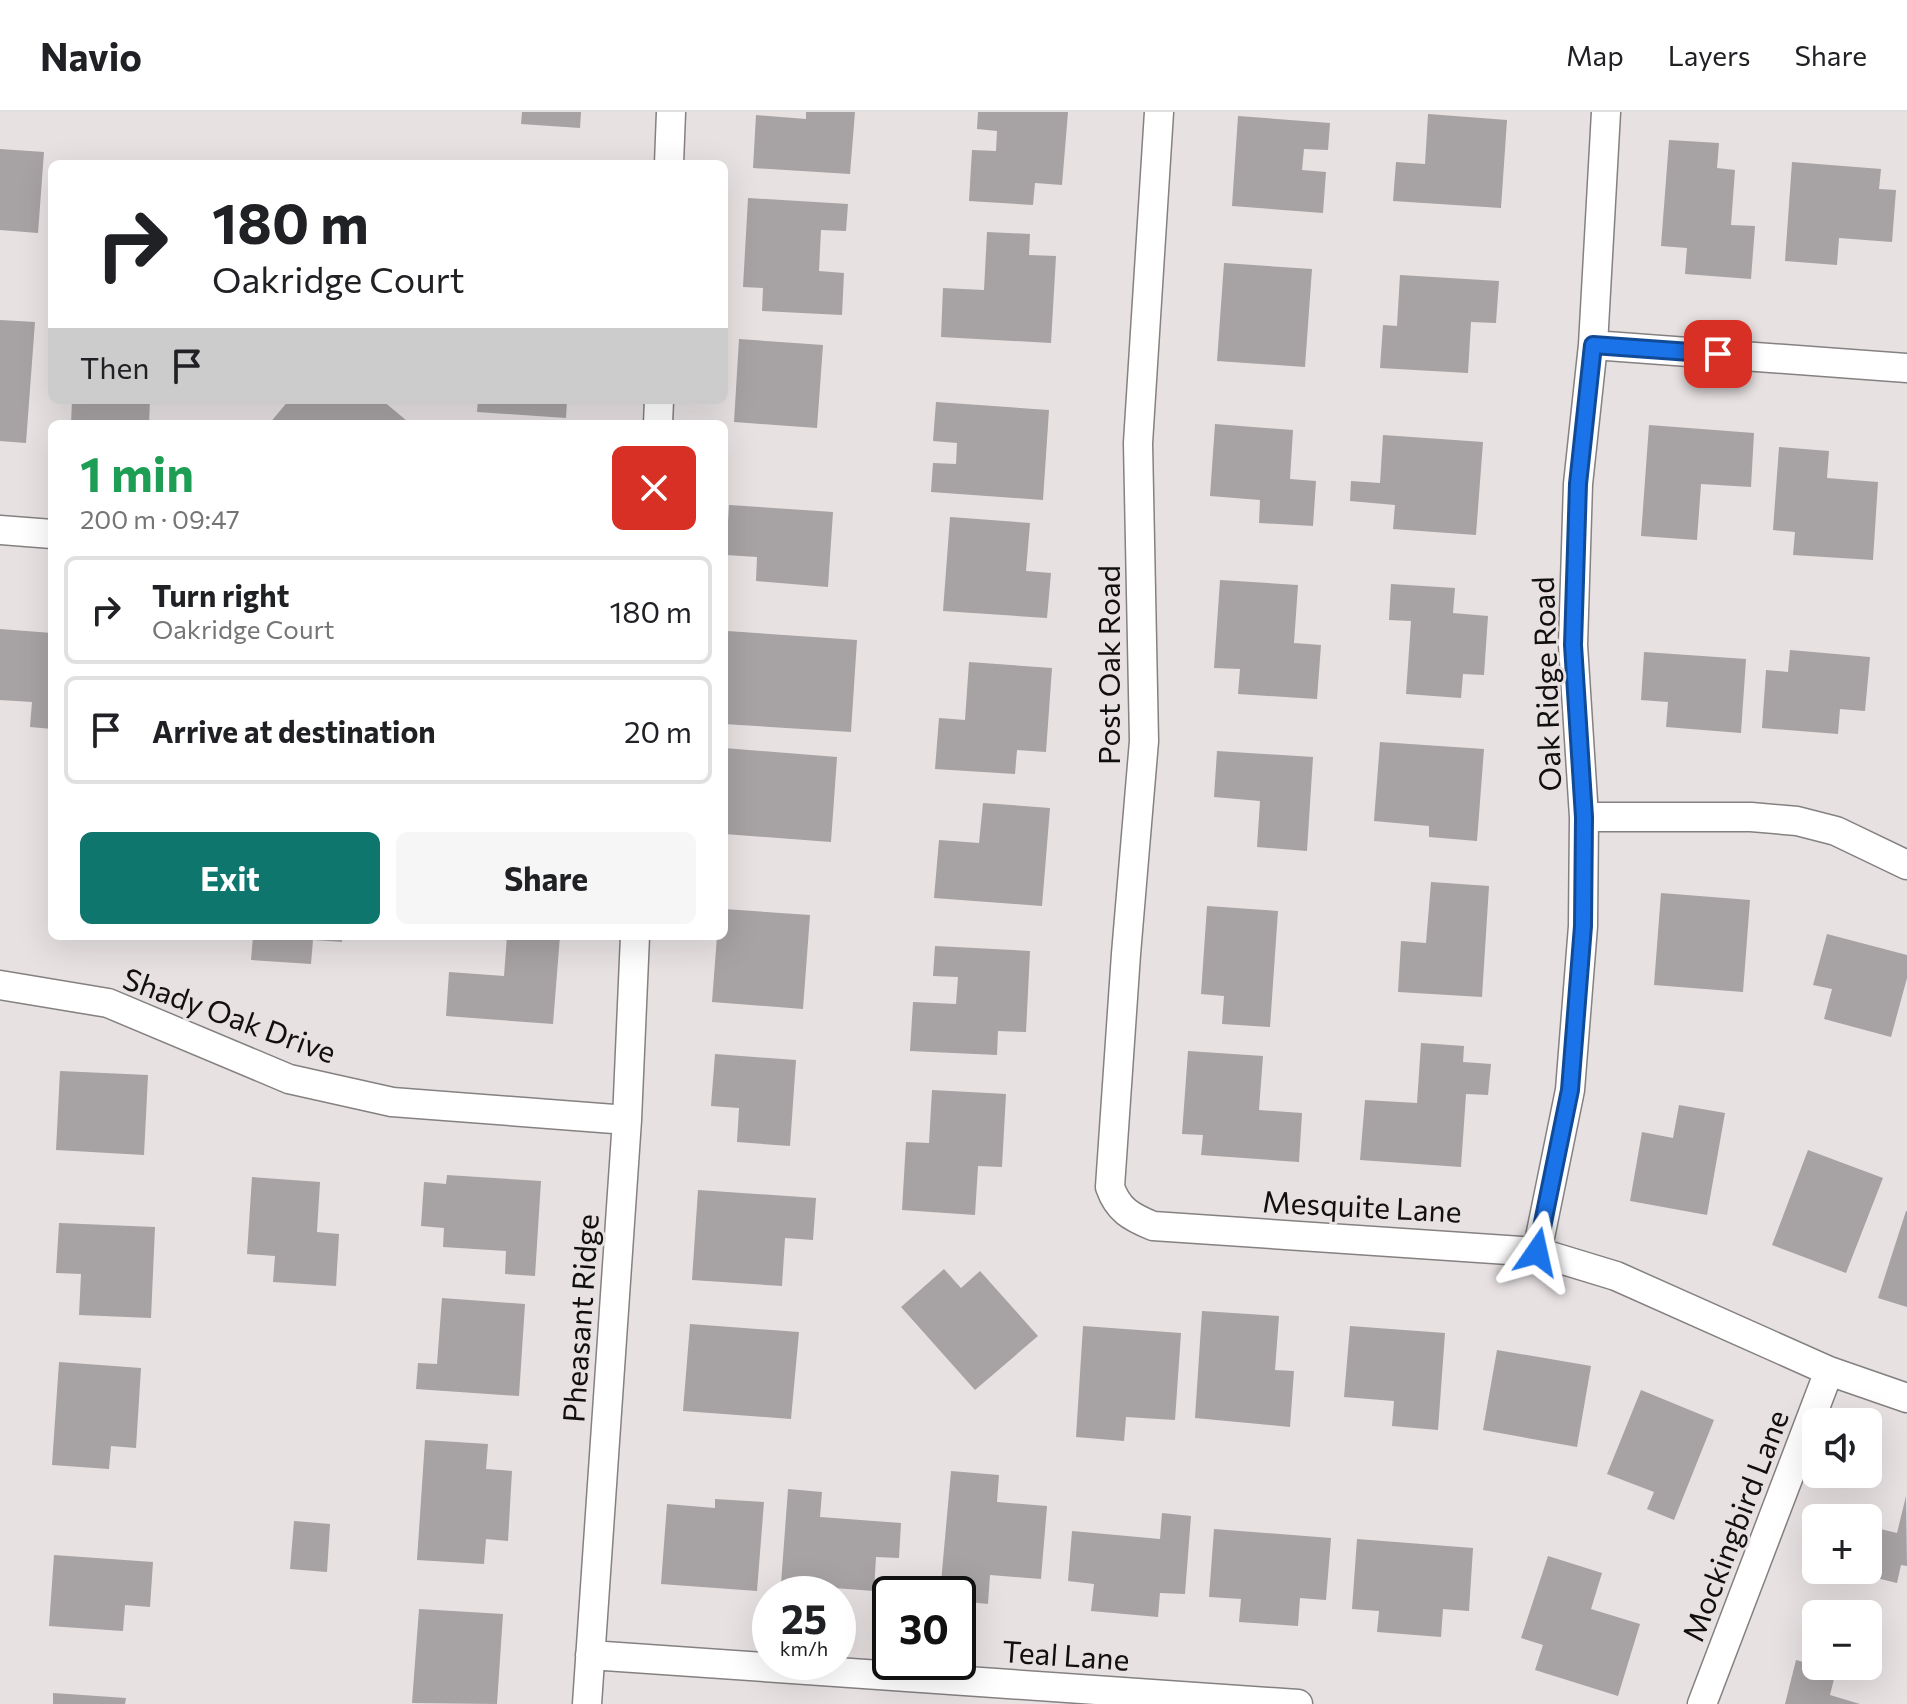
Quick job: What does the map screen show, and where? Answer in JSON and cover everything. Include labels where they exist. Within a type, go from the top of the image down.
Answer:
[{"type":"street","points":[[669,160],[671,112]]},
{"type":"street","name":"Post Oak Road","points":[[1125,1212],[1115,1204],[1110,1187],[1144,741],[1138,443],[1159,112]]},
{"type":"street","name":"Oak Ridge Road","points":[[1537,1252],[1570,1090],[1583,926],[1584,817],[1573,645],[1578,484],[1593,345],[1606,112]]},
{"type":"street","points":[[1593,345],[1907,368]]},
{"type":"street","points":[[0,530],[48,534]]},
{"type":"street","points":[[1584,817],[1751,817],[1797,821],[1836,831],[1907,865]]},
{"type":"street","name":"Pheasant Ridge","points":[[587,1704],[627,1120],[635,940]]},
{"type":"street","name":"Shady Oak Drive","points":[[0,985],[108,1003],[289,1079],[392,1102],[627,1120]]},
{"type":"street","name":"Mesquite Lane","points":[[1125,1212],[1153,1226],[1537,1252],[1616,1276],[1829,1371],[1907,1398]]},
{"type":"street","name":"Mockingbird Lane","points":[[1702,1704],[1829,1371]]},
{"type":"street","name":"Teal Lane","points":[[590,1655],[1298,1704]]},
{"type":"building","points":[[522,112],[581,112],[580,128],[521,124]]},
{"type":"building","points":[[806,112],[855,112],[850,174],[753,168],[756,115],[806,119]]},
{"type":"building","points":[[978,112],[1068,112],[1062,185],[1035,183],[1033,205],[969,201],[972,150],[996,151],[997,131],[977,129]]},
{"type":"building","points":[[1428,114],[1507,120],[1501,208],[1393,201],[1396,162],[1425,164]]},
{"type":"building","points":[[1238,116],[1330,123],[1328,150],[1304,149],[1302,170],[1326,172],[1323,213],[1232,206]]},
{"type":"building","points":[[1669,140],[1719,143],[1717,168],[1735,170],[1731,225],[1755,226],[1751,279],[1685,274],[1687,248],[1661,246]]},
{"type":"building","points":[[0,149],[44,152],[38,233],[0,230]]},
{"type":"building","points":[[1792,162],[1881,169],[1879,189],[1896,190],[1892,242],[1839,238],[1837,265],[1785,261]]},
{"type":"building","points":[[748,198],[848,204],[846,231],[821,230],[819,271],[844,273],[842,315],[762,311],[763,288],[743,287]]},
{"type":"building","points":[[987,232],[1030,234],[1029,255],[1056,256],[1051,343],[941,337],[943,288],[984,290]]},
{"type":"building","points":[[1224,263],[1312,269],[1305,367],[1217,361]]},
{"type":"building","points":[[1400,275],[1499,281],[1496,323],[1471,322],[1468,373],[1380,368],[1383,325],[1397,326]]},
{"type":"building","points":[[0,320],[35,322],[26,443],[0,441]]},
{"type":"building","points":[[739,339],[823,345],[817,428],[734,422]]},
{"type":"building","points":[[936,402],[1049,410],[1043,500],[931,492],[933,463],[956,464],[957,443],[933,441]]},
{"type":"building","points":[[72,404],[150,404],[149,420],[71,420]]},
{"type":"building","points":[[286,404],[387,404],[406,420],[272,420]]},
{"type":"building","points":[[478,404],[567,404],[566,418],[477,412]]},
{"type":"building","points":[[1215,424],[1293,430],[1290,479],[1316,481],[1313,526],[1259,523],[1260,500],[1210,496]]},
{"type":"building","points":[[1649,425],[1754,433],[1751,487],[1701,484],[1697,540],[1641,536]]},
{"type":"building","points":[[1383,435],[1483,442],[1476,535],[1393,529],[1395,505],[1350,501],[1351,481],[1380,483]]},
{"type":"building","points":[[1779,447],[1829,451],[1827,478],[1878,482],[1873,560],[1793,555],[1795,532],[1773,530]]},
{"type":"building","points":[[729,505],[833,512],[828,587],[756,581],[757,557],[728,555]]},
{"type":"building","points":[[950,517],[1030,523],[1026,571],[1051,573],[1047,618],[943,611]]},
{"type":"building","points":[[1220,580],[1298,585],[1294,643],[1321,645],[1317,699],[1238,694],[1240,669],[1214,668]]},
{"type":"building","points":[[1391,584],[1455,588],[1453,613],[1488,616],[1484,675],[1463,674],[1461,698],[1406,694],[1411,621],[1389,620]]},
{"type":"building","points":[[0,629],[48,633],[48,729],[30,727],[32,702],[0,700]]},
{"type":"building","points":[[728,631],[857,640],[851,732],[728,724]]},
{"type":"building","points":[[1790,650],[1870,657],[1865,711],[1840,709],[1838,734],[1762,728],[1766,670],[1788,672]]},
{"type":"building","points":[[1644,652],[1746,659],[1741,733],[1666,727],[1668,702],[1641,700]]},
{"type":"building","points":[[969,662],[1052,668],[1046,752],[1017,750],[1015,774],[935,769],[939,718],[965,720]]},
{"type":"building","points":[[1380,742],[1484,749],[1477,841],[1429,837],[1429,826],[1374,821]]},
{"type":"building","points":[[728,748],[837,757],[831,842],[728,834]]},
{"type":"building","points":[[1217,751],[1313,757],[1307,851],[1257,847],[1260,801],[1214,797]]},
{"type":"building","points":[[983,803],[1050,808],[1042,906],[934,898],[939,840],[979,843]]},
{"type":"building","points":[[1431,882],[1489,886],[1482,997],[1398,992],[1401,941],[1426,943]]},
{"type":"building","points":[[1661,893],[1750,900],[1743,992],[1654,985]]},
{"type":"building","points":[[1207,906],[1278,911],[1270,1027],[1222,1024],[1224,996],[1201,994]]},
{"type":"building","points":[[728,909],[810,915],[803,1009],[712,1002],[717,940],[728,940]]},
{"type":"building","points":[[1827,934],[1907,955],[1907,978],[1891,1037],[1824,1019],[1832,989],[1813,985]]},
{"type":"building","points":[[253,940],[313,940],[311,964],[251,960]]},
{"type":"building","points":[[507,940],[560,940],[553,1024],[446,1016],[449,972],[504,976]]},
{"type":"building","points":[[935,946],[1030,951],[1026,1032],[998,1031],[997,1055],[910,1051],[913,1002],[956,1004],[958,977],[933,976]]},
{"type":"building","points":[[1421,1043],[1464,1046],[1463,1062],[1491,1064],[1488,1095],[1466,1094],[1461,1167],[1360,1160],[1365,1100],[1417,1103]]},
{"type":"building","points":[[1188,1051],[1263,1056],[1259,1110],[1302,1113],[1299,1162],[1201,1155],[1203,1135],[1182,1134]]},
{"type":"building","points":[[715,1054],[796,1060],[790,1146],[737,1142],[739,1108],[711,1106]]},
{"type":"building","points":[[60,1071],[148,1075],[144,1155],[56,1150]]},
{"type":"building","points":[[932,1090],[1006,1094],[1002,1167],[978,1166],[975,1215],[902,1210],[906,1142],[929,1143]]},
{"type":"building","points":[[1679,1105],[1725,1113],[1707,1215],[1630,1201],[1642,1132],[1673,1138]]},
{"type":"building","points":[[1808,1150],[1883,1178],[1846,1273],[1772,1245]]},
{"type":"building","points":[[447,1175],[541,1181],[535,1276],[505,1274],[506,1251],[443,1247],[444,1228],[421,1226],[424,1182],[446,1184]]},
{"type":"building","points":[[252,1177],[320,1182],[317,1232],[339,1234],[336,1286],[273,1282],[275,1256],[247,1254]]},
{"type":"building","points":[[698,1190],[816,1198],[813,1240],[785,1238],[782,1286],[692,1280]]},
{"type":"building","points":[[1907,1211],[1907,1307],[1878,1298]]},
{"type":"building","points":[[59,1223],[155,1227],[151,1318],[79,1315],[81,1274],[56,1273]]},
{"type":"building","points":[[944,1269],[961,1288],[980,1271],[1038,1336],[975,1390],[901,1307]]},
{"type":"building","points":[[442,1298],[525,1304],[519,1396],[416,1389],[418,1363],[437,1364]]},
{"type":"building","points":[[1202,1311],[1279,1316],[1275,1370],[1294,1371],[1290,1427],[1195,1418]]},
{"type":"building","points":[[690,1324],[799,1332],[791,1419],[683,1411]]},
{"type":"building","points":[[1083,1326],[1181,1333],[1175,1420],[1126,1417],[1124,1441],[1076,1437]]},
{"type":"building","points":[[1350,1326],[1445,1333],[1438,1430],[1392,1426],[1394,1401],[1344,1397]]},
{"type":"building","points":[[1497,1350],[1591,1366],[1577,1447],[1483,1430]]},
{"type":"building","points":[[59,1362],[141,1368],[136,1448],[111,1446],[109,1469],[52,1465]]},
{"type":"building","points":[[1641,1390],[1714,1420],[1674,1520],[1647,1509],[1654,1492],[1607,1474]]},
{"type":"building","points":[[425,1440],[488,1444],[486,1469],[512,1471],[508,1541],[486,1539],[484,1564],[417,1560]]},
{"type":"building","points":[[951,1471],[999,1475],[997,1502],[1047,1506],[1041,1579],[990,1575],[988,1604],[976,1603],[976,1576],[942,1576]]},
{"type":"building","points":[[788,1489],[822,1492],[820,1517],[901,1523],[899,1558],[876,1557],[872,1591],[856,1590],[856,1576],[782,1576]]},
{"type":"building","points":[[1906,1496],[1907,1566],[1901,1565],[1897,1583],[1882,1579],[1882,1529],[1897,1533]]},
{"type":"building","points":[[715,1499],[764,1502],[758,1576],[752,1576],[752,1591],[661,1584],[667,1504],[715,1508]]},
{"type":"building","points":[[1162,1513],[1191,1516],[1185,1594],[1160,1593],[1158,1617],[1091,1611],[1094,1584],[1068,1581],[1072,1531],[1160,1539]]},
{"type":"building","points":[[294,1521],[330,1524],[327,1572],[290,1569]]},
{"type":"building","points":[[1214,1529],[1331,1538],[1326,1600],[1300,1598],[1298,1626],[1239,1622],[1241,1599],[1209,1597]]},
{"type":"building","points":[[1357,1539],[1473,1548],[1469,1611],[1443,1609],[1441,1637],[1377,1632],[1379,1611],[1352,1609]]},
{"type":"building","points":[[54,1555],[153,1562],[150,1607],[125,1605],[123,1631],[49,1626]]},
{"type":"building","points":[[1548,1556],[1602,1573],[1591,1609],[1640,1624],[1618,1696],[1535,1670],[1543,1645],[1521,1638]]},
{"type":"building","points":[[419,1609],[503,1614],[497,1704],[412,1703]]},
{"type":"building","points":[[1796,1660],[1802,1662],[1802,1680],[1834,1680],[1830,1695],[1860,1704],[1785,1704]]},
{"type":"building","points":[[53,1693],[126,1698],[125,1704],[53,1704]]},
{"type":"route","points":[[1537,1252],[1570,1090],[1583,926],[1584,817],[1573,645],[1578,484],[1593,345],[1718,354]]}]
